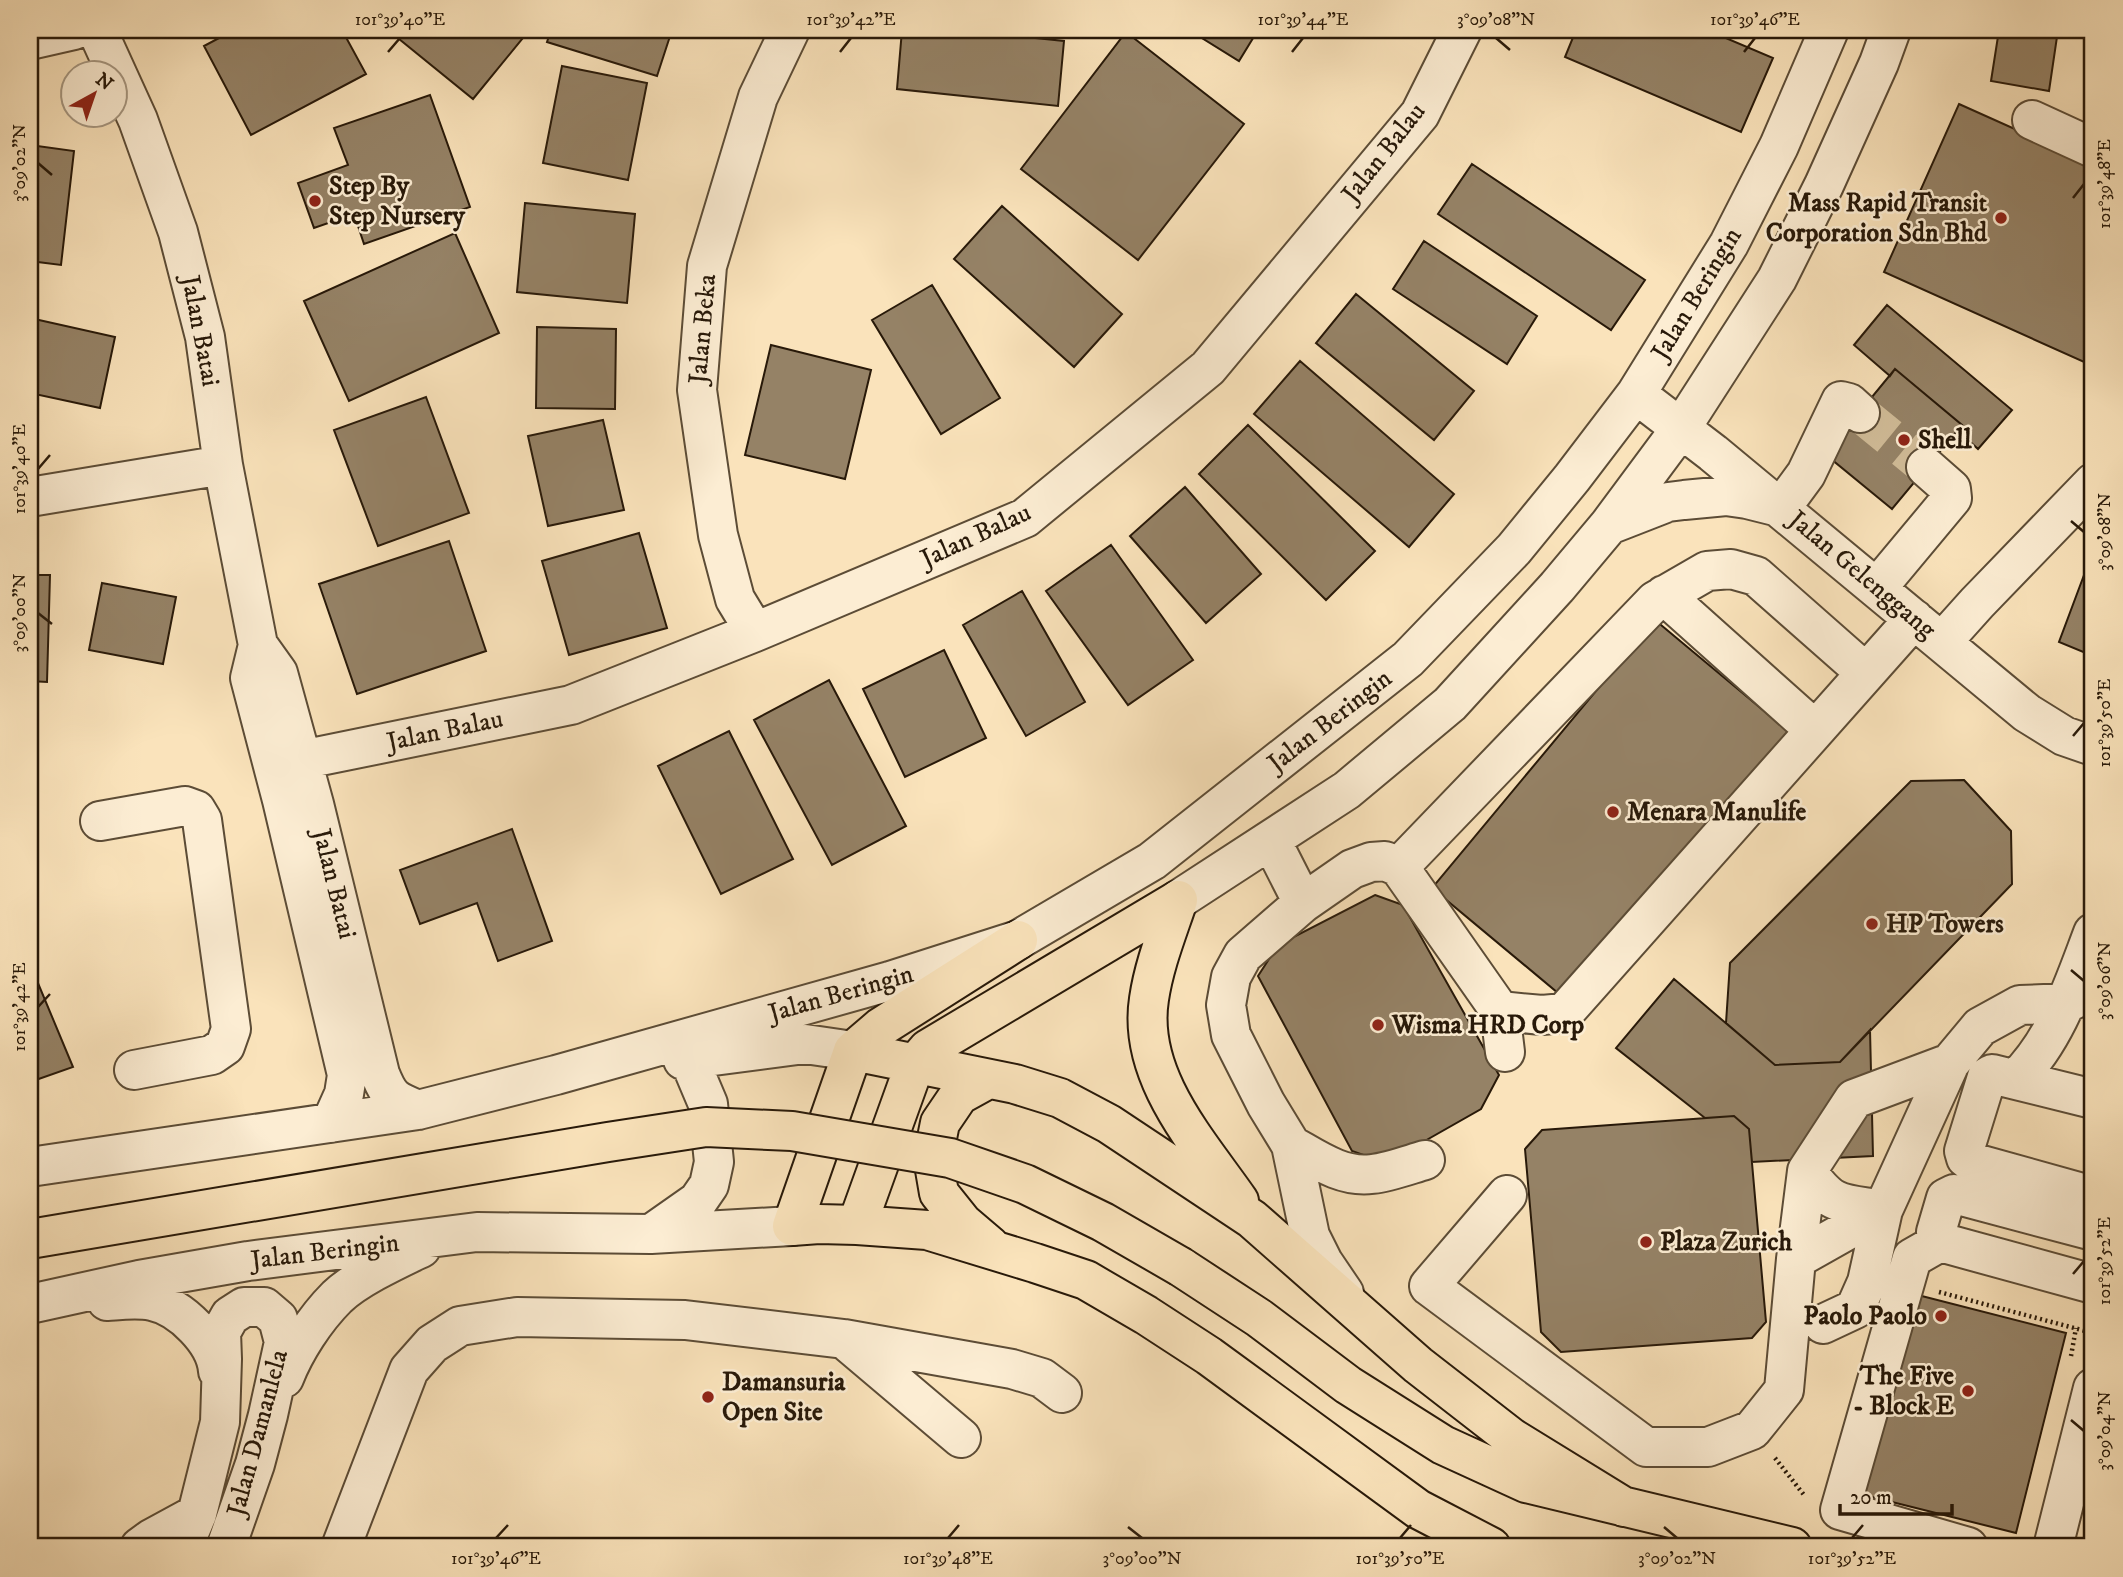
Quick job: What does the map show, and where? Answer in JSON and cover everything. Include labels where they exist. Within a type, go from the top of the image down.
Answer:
[{"type":"highway","points":[[857,1225],[915,1064],[928,1049],[1178,900]]},
{"type":"highway","points":[[1178,900],[1155,970],[1148,1001],[1151,1055],[1176,1112],[1252,1219]]},
{"type":"highway","points":[[1018,940],[881,1027],[853,1051],[792,1226],[857,1225],[927,1230],[1086,1280],[1209,1356],[1418,1509],[1491,1547]]},
{"type":"highway","points":[[853,1051],[1015,1084],[1060,1098],[1108,1124],[1252,1219],[1418,1365],[1512,1438],[1624,1507]]},
{"type":"highway","points":[[988,1079],[959,1095],[940,1122],[933,1158],[939,1193],[963,1223],[995,1250]]},
{"type":"highway","points":[[30,1239],[706,1127],[792,1131],[950,1158],[1025,1184],[1103,1222],[1181,1267],[1259,1318],[1348,1385],[1443,1445],[1526,1483],[1792,1547]]},
{"type":"street","points":[[30,40],[74,30]]},
{"type":"street","name":"Jalan Batai","points":[[97,30],[138,120],[178,232],[205,337],[223,466],[258,645],[278,673],[314,804],[380,1074],[388,1094],[418,1110]]},
{"type":"street","name":"Jalan Beka","points":[[755,632],[735,599],[718,536],[696,390],[707,266],[758,97],[790,30]]},
{"type":"street","name":"Jalan Balau","points":[[302,760],[571,705],[755,632],[1025,518],[1209,368],[1420,114],[1462,30]]},
{"type":"street","name":"Jalan Beringin","points":[[30,1167],[418,1110],[556,1075],[890,981],[1018,940],[1152,861],[1408,659],[1514,549],[1572,478],[1636,394],[1729,244],[1779,146],[1829,30]]},
{"type":"street","points":[[1178,900],[1347,790],[1450,704],[1557,587],[1609,525],[1681,428],[1777,279],[1840,149],[1891,30]]},
{"type":"street","points":[[2032,120],[2093,148]]},
{"type":"street","name":"Jalan Gelenggang","points":[[1636,394],[1781,508],[2027,713],[2064,736],[2093,746]]},
{"type":"street","points":[[1609,525],[1668,502],[1726,496],[1781,508],[1806,474],[1840,401],[1849,403],[1860,412]]},
{"type":"street","points":[[30,497],[223,466]]},
{"type":"street","points":[[1877,588],[1952,498],[1951,489],[1926,467]]},
{"type":"street","points":[[1500,1012],[1542,1015],[1564,1013],[1866,673],[1928,631],[2093,483]]},
{"type":"street","points":[[1399,867],[1655,601],[1707,571],[1731,569],[1756,576],[1866,673]]},
{"type":"street","points":[[1664,595],[1815,730]]},
{"type":"street","name":"Jalan Batai","points":[[258,645],[250,678],[347,1074],[344,1094],[331,1123]]},
{"type":"street","points":[[100,821],[185,806],[196,810],[202,820],[231,1029],[225,1046],[212,1055],[134,1070]]},
{"type":"street","points":[[1271,840],[1303,903]]},
{"type":"street","points":[[1355,1309],[1323,1262],[1310,1236],[1291,1145],[1266,1104],[1231,1035],[1226,1005],[1231,976],[1243,955],[1303,903],[1352,869],[1371,862],[1385,861],[1399,867],[1500,1012],[1505,1052]]},
{"type":"street","points":[[2016,1079],[2031,1065],[2080,996],[2093,933]]},
{"type":"street","points":[[1823,1325],[1855,1309],[1867,1282],[1883,1210],[1950,1063],[1980,1027],[2020,1005],[2080,996]]},
{"type":"street","name":"Jalan Beringin","points":[[556,1075],[805,1044],[853,1051]]},
{"type":"street","points":[[651,1234],[698,1201],[709,1185],[713,1162],[708,1104],[689,1059]]},
{"type":"street","points":[[1507,1195],[1429,1286],[1646,1447],[1708,1447],[1752,1430],[1784,1390],[1807,1171],[1854,1099],[1950,1063]]},
{"type":"street","points":[[2093,1099],[1997,1074],[1987,1077],[1964,1151],[1971,1162],[2093,1196]]},
{"type":"street","points":[[1291,1145],[1347,1174],[1371,1175],[1425,1160]]},
{"type":"street","points":[[1807,1171],[1822,1192],[1838,1203],[1883,1210]]},
{"type":"street","points":[[1940,1242],[1936,1233],[1946,1198],[1954,1194],[2093,1231]]},
{"type":"street","points":[[1796,1259],[1883,1210]]},
{"type":"street","name":"Jalan Beringin","points":[[30,1306],[139,1280],[248,1261],[477,1232],[651,1234],[792,1226]]},
{"type":"street","points":[[268,1415],[286,1373],[309,1332],[338,1296],[380,1268],[429,1243],[477,1232]]},
{"type":"street","points":[[1968,1547],[1840,1510],[1912,1258],[1940,1242],[2093,1284]]},
{"type":"street","points":[[30,1306],[132,1300],[154,1302],[174,1311],[191,1323],[217,1359],[220,1422]]},
{"type":"street","name":"Jalan Damanlela","points":[[190,1531],[220,1422],[221,1332],[230,1315],[244,1307],[264,1307],[278,1319],[284,1342],[255,1464],[226,1547]]},
{"type":"street","points":[[341,1547],[409,1370],[432,1344],[460,1326],[517,1317],[685,1320],[844,1339],[1012,1370],[1042,1378],[1062,1393]]},
{"type":"street","points":[[844,1339],[961,1438]]},
{"type":"street","points":[[2070,1526],[2093,1388]]},
{"type":"street","points":[[141,1547],[151,1539],[190,1531]]},
{"type":"path","points":[[1905,1283],[2093,1333]]},
{"type":"path","points":[[1752,1430],[1809,1502]]},
{"type":"building","points":[[234,30],[342,30],[366,74],[251,135],[204,46]]},
{"type":"building","points":[[388,30],[522,30],[527,33],[473,99]]},
{"type":"building","points":[[551,30],[672,30],[657,76],[547,42]]},
{"type":"building","points":[[902,30],[960,30],[1064,41],[1058,106],[897,89]]},
{"type":"building","points":[[1189,30],[1258,30],[1239,61]]},
{"type":"building","points":[[1576,30],[1707,30],[1773,58],[1741,132],[1565,57]]},
{"type":"building","points":[[1999,30],[2058,30],[2049,91],[1991,81]]},
{"type":"building","points":[[1126,32],[1244,124],[1138,260],[1021,169]]},
{"type":"building","points":[[562,66],[647,83],[628,180],[543,163]]},
{"type":"building","points":[[430,95],[470,207],[364,244],[354,214],[314,228],[298,183],[348,165],[334,128]]},
{"type":"building","name":"Mass Rapid Transit Corporation Sdn Bhd","points":[[1959,104],[2093,164],[2093,366],[1884,272]]},
{"type":"building","points":[[30,145],[74,151],[61,265],[30,261]]},
{"type":"building","points":[[1472,164],[1645,280],[1611,330],[1438,214]]},
{"type":"building","points":[[525,203],[635,214],[627,303],[517,292]]},
{"type":"building","points":[[1002,206],[1122,314],[1074,367],[954,259]]},
{"type":"building","points":[[455,233],[499,333],[349,401],[304,301]]},
{"type":"building","points":[[1424,241],[1537,316],[1507,364],[1393,289]]},
{"type":"building","points":[[932,285],[1000,398],[941,434],[872,320]]},
{"type":"building","points":[[1356,294],[1474,391],[1434,440],[1316,343]]},
{"type":"building","points":[[1887,305],[2012,410],[1978,449],[1957,430],[1962,425],[1895,369],[1890,376],[1854,345]]},
{"type":"building","points":[[30,318],[115,337],[100,408],[30,393]]},
{"type":"building","points":[[537,327],[616,329],[615,409],[536,408]]},
{"type":"building","points":[[771,345],[871,370],[845,479],[745,455]]},
{"type":"building","points":[[1300,361],[1454,494],[1409,547],[1254,414]]},
{"type":"building","points":[[1895,369],[1962,425],[1892,509],[1825,454]]},
{"type":"building","points":[[426,397],[469,513],[378,546],[334,430]]},
{"type":"building","points":[[603,420],[624,510],[548,526],[528,436]]},
{"type":"building","points":[[1248,425],[1375,551],[1326,600],[1199,474]]},
{"type":"building","points":[[1185,487],[1261,574],[1206,623],[1130,536]]},
{"type":"building","points":[[639,533],[667,628],[569,655],[542,561]]},
{"type":"building","points":[[449,541],[486,651],[357,694],[319,584]]},
{"type":"building","points":[[1111,545],[1193,660],[1128,705],[1046,591]]},
{"type":"building","points":[[2093,551],[2093,656],[2059,642]]},
{"type":"building","points":[[30,575],[50,575],[47,682],[30,681]]},
{"type":"building","points":[[102,583],[176,597],[163,664],[89,650]]},
{"type":"building","points":[[1022,591],[1085,702],[1026,736],[963,625]]},
{"type":"building","name":"Menara Manulife","points":[[1655,620],[1794,736],[1570,1003],[1432,888]]},
{"type":"building","points":[[944,650],[986,738],[905,777],[863,689]]},
{"type":"building","points":[[829,680],[906,826],[832,865],[754,720]]},
{"type":"building","points":[[729,731],[793,859],[721,894],[658,766]]},
{"type":"building","name":"HP Towers","points":[[1964,780],[2011,831],[2012,884],[1840,1062],[1775,1065],[1726,1023],[1730,963],[1911,781]]},
{"type":"building","points":[[30,811],[37,811],[37,919],[30,920]]},
{"type":"building","points":[[512,829],[552,941],[498,961],[477,903],[420,924],[400,870]]},
{"type":"building","name":"Wisma HRD Corp","points":[[1375,895],[1403,905],[1499,1075],[1481,1109],[1386,1163],[1352,1151],[1258,976],[1278,945]]},
{"type":"building","points":[[30,964],[73,1067],[30,1082]]},
{"type":"building","points":[[1674,979],[1775,1065],[1840,1062],[1870,1030],[1873,1156],[1752,1162],[1749,1129],[1734,1116],[1705,1118],[1616,1048]]},
{"type":"building","name":"Plaza Zurich","points":[[1734,1116],[1749,1129],[1766,1322],[1752,1338],[1561,1352],[1541,1332],[1525,1149],[1542,1130]]},
{"type":"building","name":"The Five - Block E","points":[[1910,1293],[2066,1333],[2016,1533],[1860,1494]]},
{"type":"tunnel","points":[[1860,413],[1926,467]]},
{"type":"place","name":"Step By Step Nursery","points":[[315,201]]},
{"type":"place","name":"Mass Rapid Transit Corporation Sdn Bhd","points":[[2001,218]]},
{"type":"place","name":"Shell","points":[[1904,440]]},
{"type":"place","name":"Menara Manulife","points":[[1613,812]]},
{"type":"place","name":"HP Towers","points":[[1872,924]]},
{"type":"place","name":"Wisma HRD Corp","points":[[1378,1025]]},
{"type":"place","name":"Plaza Zurich","points":[[1646,1242]]},
{"type":"place","name":"Paolo Paolo","points":[[1941,1316]]},
{"type":"place","name":"The Five - Block E","points":[[1968,1391]]},
{"type":"place","name":"Damansuria Open Site","points":[[708,1397]]}]
